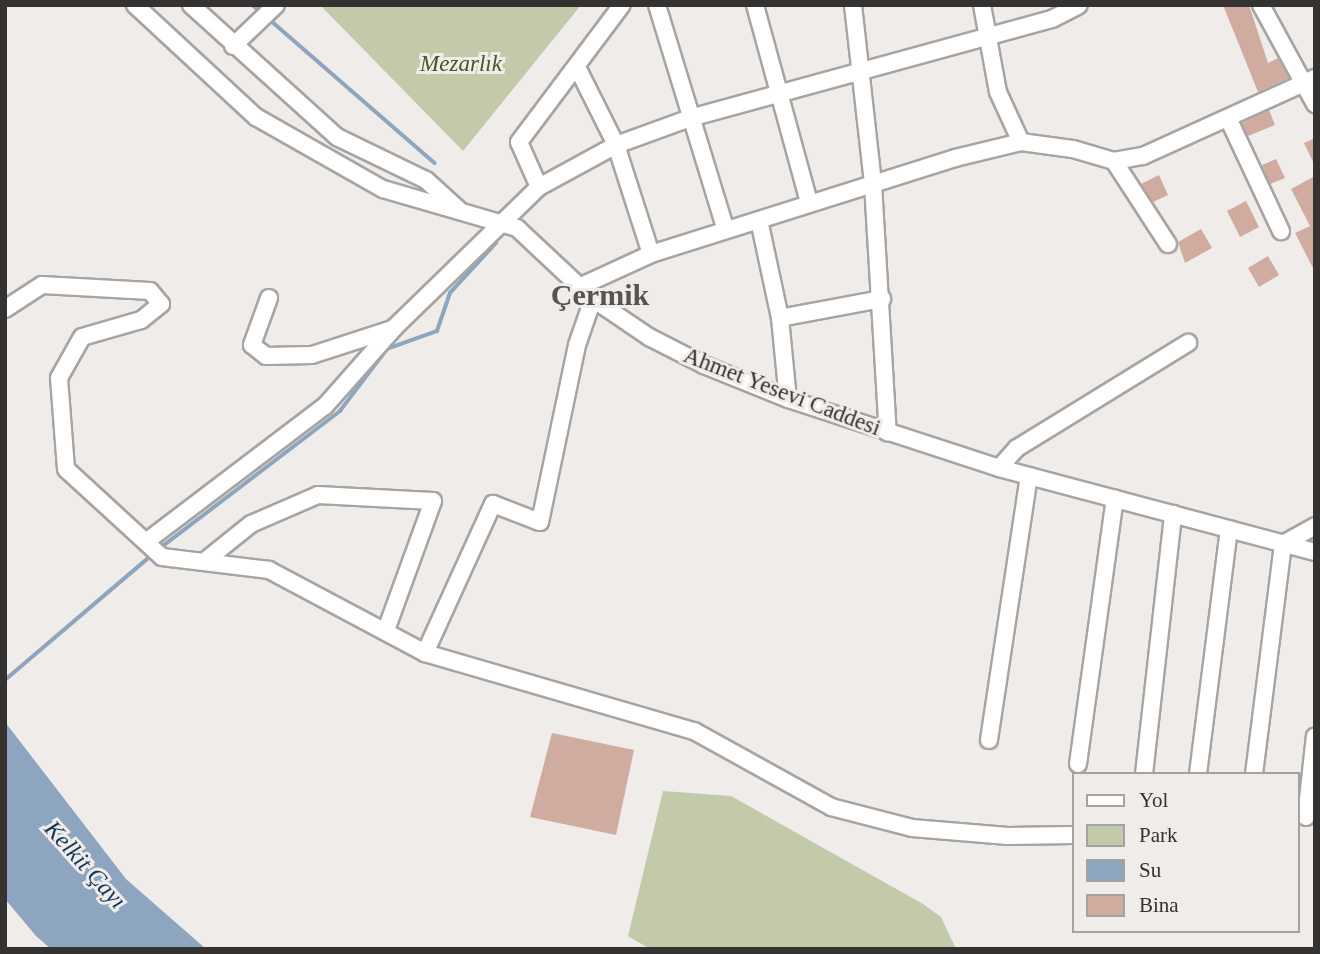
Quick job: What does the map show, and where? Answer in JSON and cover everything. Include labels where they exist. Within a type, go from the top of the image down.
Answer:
[{"type":"street","name":"Ahmet Yesevi Caddesi","points":[[135,5],[256,117],[383,189],[502,223],[527,234],[593,299],[669,348],[788,399],[888,433],[999,468],[1315,552]]},
{"type":"street","points":[[191,5],[233,46],[337,137],[426,180],[461,212]]},
{"type":"street","points":[[233,46],[276,5]]},
{"type":"street","points":[[539,187],[519,142],[622,5]]},
{"type":"street","points":[[657,5],[726,230]]},
{"type":"street","points":[[755,5],[809,203]]},
{"type":"street","points":[[853,5],[873,184],[888,433]]},
{"type":"street","points":[[982,5],[998,92],[1021,142]]},
{"type":"street","points":[[154,548],[325,405],[394,328],[539,187],[615,145],[690,118],[1052,19],[1079,5]]},
{"type":"street","points":[[1261,5],[1309,81],[1315,104]]},
{"type":"street","points":[[577,66],[615,145],[651,254]]},
{"type":"street","points":[[579,287],[651,254],[809,203],[1021,142],[1073,149],[1114,161],[1143,156],[1309,81]]},
{"type":"street","points":[[1228,117],[1282,231]]},
{"type":"street","points":[[1114,161],[1168,244]]},
{"type":"street","points":[[759,220],[780,318],[788,399]]},
{"type":"street","points":[[5,309],[43,285],[150,291],[161,304],[141,320],[82,337],[59,378],[66,470],[154,548],[205,561],[269,570],[425,653],[694,731],[831,807],[912,828],[1008,836],[1072,835]]},
{"type":"street","points":[[269,298],[252,345],[266,356],[312,355],[394,328]]},
{"type":"street","points":[[425,653],[493,504],[540,522],[578,345],[593,299]]},
{"type":"street","points":[[780,318],[882,299]]},
{"type":"street","points":[[999,468],[1017,448],[1188,342]]},
{"type":"street","points":[[989,740],[1029,476]]},
{"type":"street","points":[[205,561],[251,524],[318,495],[433,501],[386,630]]},
{"type":"street","points":[[1079,764],[1115,499]]},
{"type":"street","points":[[1144,772],[1173,514]]},
{"type":"street","points":[[1254,772],[1283,544],[1315,526]]},
{"type":"street","points":[[1198,772],[1230,529]]},
{"type":"street","points":[[1306,817],[1315,736]]},
{"type":"green space","name":"Mezarlık","points":[[320,5],[581,5],[463,151]]},
{"type":"green space","points":[[663,791],[731,796],[923,904],[941,917],[956,949],[650,949],[628,936]]},
{"type":"water","name":"Kelkit Çayı","points":[[5,722],[126,879],[206,949],[51,949],[36,936],[5,899]]},
{"type":"building","points":[[1223,5],[1249,5],[1268,63],[1278,58],[1289,78],[1258,92]]},
{"type":"building","points":[[1269,110],[1275,125],[1248,136],[1242,123]]},
{"type":"building","points":[[1315,138],[1315,166],[1304,143]]},
{"type":"building","points":[[1276,159],[1285,178],[1270,184],[1262,165]]},
{"type":"building","points":[[1159,175],[1168,195],[1153,202],[1141,184]]},
{"type":"building","points":[[1315,176],[1315,272],[1295,233],[1310,226],[1291,189]]},
{"type":"building","points":[[1246,201],[1259,227],[1240,237],[1227,211]]},
{"type":"building","points":[[1201,229],[1212,248],[1185,263],[1178,242]]},
{"type":"building","points":[[1268,256],[1279,275],[1259,287],[1248,268]]},
{"type":"building","points":[[552,733],[634,750],[616,835],[530,817]]},
{"type":"waterway","points":[[253,5],[262,13]]},
{"type":"waterway","points":[[268,18],[435,163]]},
{"type":"waterway","points":[[159,549],[340,411],[387,349],[437,331],[450,293],[496,243]]},
{"type":"waterway","points":[[5,680],[153,554]]},
{"type":"district","name":"Çermik","points":[[600,295]]}]
